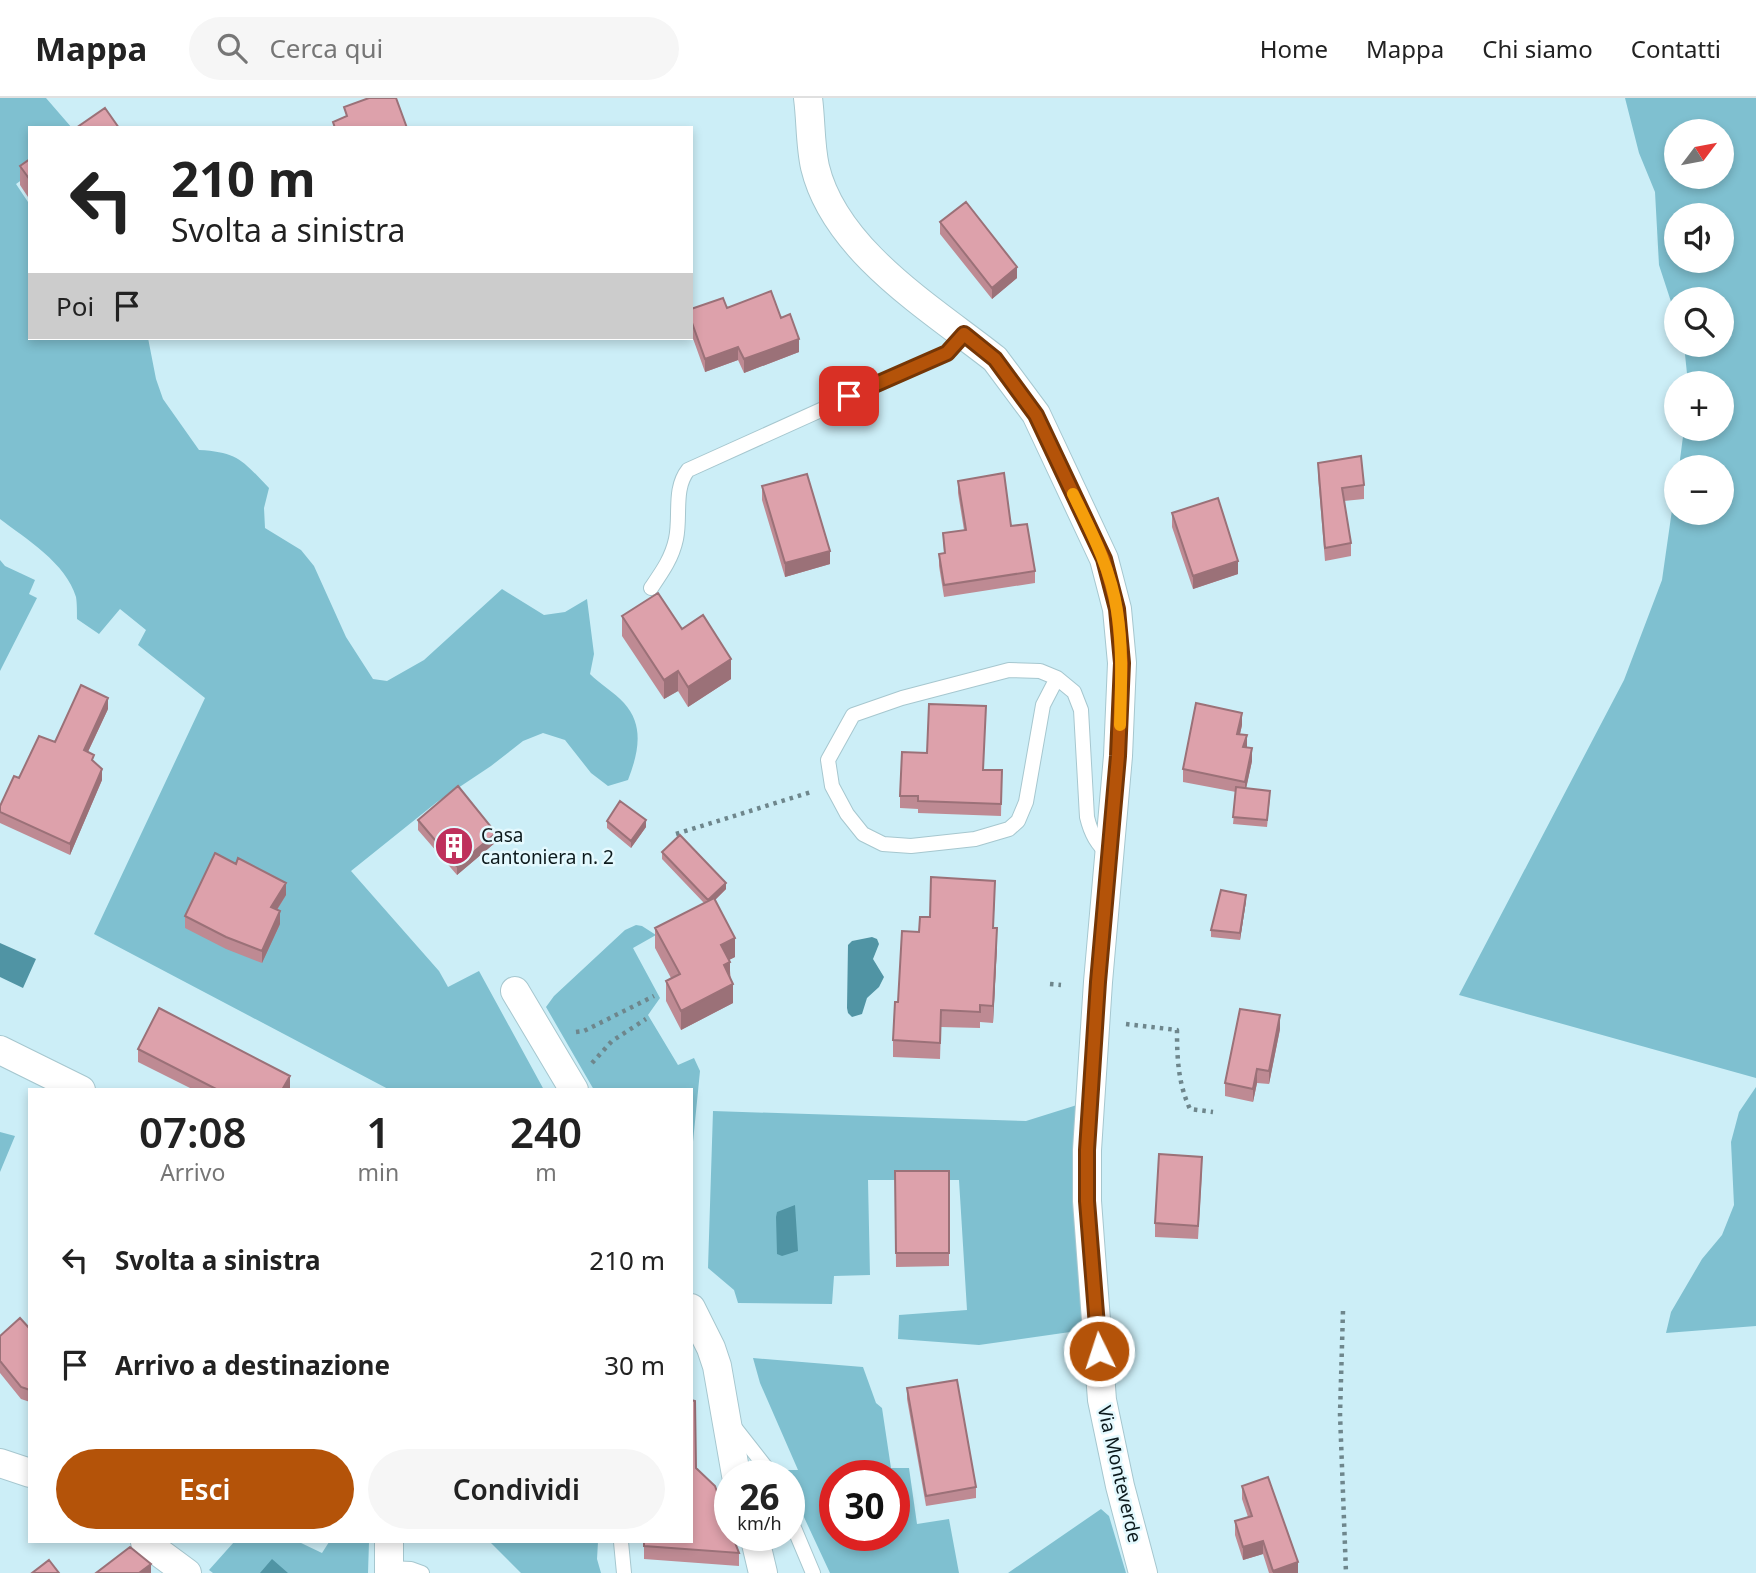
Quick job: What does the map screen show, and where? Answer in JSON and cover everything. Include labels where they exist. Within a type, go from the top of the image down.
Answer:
[{"type":"street","name":"Via Monteverde","points":[[808,98],[815,167],[829,206],[862,248],[898,285],[995,359],[1036,415],[1104,559],[1117,609],[1122,663],[1111,857],[1098,982],[1087,1150],[1087,1201],[1102,1400],[1120,1486],[1143,1573]]},
{"type":"street","points":[[515,991],[573,1088]]},
{"type":"street","points":[[0,1050],[77,1088]]},
{"type":"street","points":[[693,1312],[718,1366],[734,1460]]},
{"type":"street","points":[[0,1463],[28,1472]]},
{"type":"street","points":[[146,1543],[187,1573]]},
{"type":"street","points":[[758,1551],[763,1573]]},
{"type":"lane","points":[[651,588],[668,563],[676,538],[681,480],[688,470],[947,353],[964,334]]},
{"type":"lane","points":[[1057,678],[1043,705],[1026,803],[1018,821],[1009,829],[975,839],[911,846],[883,844],[863,834],[847,814],[832,786],[828,760],[853,715],[902,698],[1009,670],[1040,671],[1057,678],[1074,692],[1081,710],[1087,817],[1091,834],[1111,857]]},
{"type":"lane","points":[[727,1417],[760,1460]]},
{"type":"lane","points":[[621,1543],[624,1573]]},
{"type":"lane","points":[[804,1551],[813,1573]]},
{"type":"lane","points":[[389,1561],[422,1573]]},
{"type":"path","points":[[676,834],[832,786]]},
{"type":"path","points":[[1050,984],[1060,985]]},
{"type":"path","points":[[548,1047],[561,1036],[584,1031],[654,996]]},
{"type":"path","points":[[589,1065],[612,1041],[646,1018]]},
{"type":"path","points":[[1121,1023],[1177,1030],[1181,1089],[1190,1109],[1213,1112]]},
{"type":"path","points":[[1343,1311],[1340,1414],[1346,1573]]},
{"type":"shaded area","points":[[0,98],[46,98],[70,126],[28,126],[28,175],[16,184],[28,202],[28,340],[148,340],[163,399],[199,450],[223,453],[239,460],[269,488],[264,508],[265,528],[301,550],[314,566],[346,637],[373,679],[387,681],[424,660],[502,589],[544,615],[565,612],[587,599],[594,654],[590,674],[624,703],[635,721],[637,750],[628,780],[608,786],[591,773],[565,740],[543,733],[523,741],[437,802],[351,871],[439,971],[448,987],[479,971],[543,1088],[386,1088],[94,934],[205,698],[138,645],[146,630],[120,609],[99,634],[77,619],[76,597],[64,573],[44,553],[0,519]]},
{"type":"shaded area","points":[[1625,98],[1756,98],[1756,1078],[1459,995],[1624,680],[1662,580],[1670,525],[1734,525],[1734,455],[1681,455],[1682,441],[1734,441],[1734,371],[1687,371],[1685,357],[1734,357],[1734,287],[1666,287],[1659,265],[1655,192],[1639,153]]},
{"type":"shaded area","points":[[0,560],[5,566],[35,580],[29,594],[37,598],[0,671]]},
{"type":"shaded area","points":[[636,925],[656,935],[633,948],[660,998],[648,1015],[678,1065],[694,1058],[700,1071],[693,1142],[693,1088],[593,1088],[546,1007],[554,996],[625,930]]},
{"type":"shaded area","points":[[872,937],[877,939],[879,944],[873,959],[884,977],[879,987],[867,998],[862,1014],[852,1017],[847,1008],[848,945],[852,941]]},
{"type":"shaded area","points":[[0,943],[36,959],[23,988],[0,977]]},
{"type":"shaded area","points":[[1756,1087],[1756,1326],[1666,1333],[1671,1312],[1702,1259],[1722,1235],[1734,1205],[1731,1142],[1739,1112]]},
{"type":"shaded area","points":[[1077,1105],[1084,1330],[979,1345],[898,1339],[899,1315],[967,1310],[959,1180],[868,1180],[870,1275],[834,1276],[832,1304],[738,1303],[734,1290],[708,1268],[713,1111],[1026,1121]]},
{"type":"shaded area","points":[[0,1132],[15,1136],[0,1172]]},
{"type":"shaded area","points":[[795,1205],[798,1251],[782,1256],[777,1254],[777,1212]]},
{"type":"shaded area","points":[[753,1358],[863,1367],[876,1403],[882,1408],[890,1460],[819,1460],[819,1549],[805,1519],[805,1460],[794,1460],[760,1383]]},
{"type":"shaded area","points":[[910,1475],[917,1524],[949,1519],[959,1573],[830,1573],[820,1551],[910,1551]]},
{"type":"shaded area","points":[[1101,1509],[1109,1516],[1126,1573],[1008,1573]]},
{"type":"shaded area","points":[[233,1543],[301,1543],[322,1553],[328,1543],[369,1543],[368,1573],[213,1573],[209,1570]]},
{"type":"shaded area","points":[[491,1543],[598,1543],[597,1559],[601,1573],[521,1573]]},
{"type":"shaded area","points":[[272,1559],[288,1573],[260,1573]]},
{"type":"building","points":[[369,98],[396,98],[406,126],[334,126],[333,122],[347,116],[344,107]]},
{"type":"building","points":[[105,108],[118,126],[79,126]]},
{"type":"building","points":[[28,160],[28,177],[20,166]]},
{"type":"building","points":[[966,202],[1017,267],[992,288],[940,222]]},
{"type":"building","points":[[771,291],[781,318],[790,314],[799,339],[744,359],[738,347],[705,359],[693,326],[693,308],[723,298],[727,308]]},
{"type":"building","points":[[1361,456],[1364,485],[1342,488],[1351,543],[1325,548],[1318,463]]},
{"type":"building","points":[[1004,473],[1011,526],[1027,524],[1035,571],[944,585],[939,554],[945,553],[943,533],[966,530],[958,481]]},
{"type":"building","points":[[807,474],[830,551],[785,563],[762,486]]},
{"type":"building","points":[[1218,498],[1238,561],[1193,576],[1172,513]]},
{"type":"building","points":[[658,593],[682,629],[703,615],[731,659],[688,687],[678,671],[664,680],[622,616]]},
{"type":"building","points":[[81,685],[108,698],[84,750],[94,755],[92,760],[102,769],[70,844],[0,812],[0,806],[14,776],[19,778],[39,736],[55,742]]},
{"type":"building","points":[[1196,703],[1242,713],[1237,734],[1247,735],[1243,747],[1252,748],[1245,782],[1183,769]]},
{"type":"building","points":[[929,704],[986,706],[983,770],[1002,770],[1001,804],[918,801],[918,796],[900,796],[902,752],[927,753]]},
{"type":"building","points":[[458,786],[496,833],[457,866],[418,820]]},
{"type":"building","points":[[1236,787],[1270,791],[1267,820],[1233,817]]},
{"type":"building","points":[[620,801],[646,820],[631,841],[607,821]]},
{"type":"building","points":[[680,835],[726,883],[708,900],[662,852]]},
{"type":"building","points":[[215,853],[236,864],[238,858],[286,883],[271,907],[280,911],[262,951],[226,937],[185,916]]},
{"type":"building","points":[[931,877],[995,881],[993,928],[997,928],[993,1006],[980,1005],[980,1012],[941,1010],[940,1043],[893,1040],[902,931],[919,932],[920,917],[930,917]]},
{"type":"building","points":[[1221,890],[1246,895],[1240,933],[1211,930]]},
{"type":"building","points":[[714,898],[735,938],[721,945],[730,962],[724,965],[733,984],[681,1011],[666,981],[680,974],[655,928]]},
{"type":"building","points":[[159,1008],[290,1076],[283,1088],[214,1088],[138,1049]]},
{"type":"building","points":[[1240,1009],[1280,1015],[1269,1071],[1257,1069],[1253,1089],[1225,1083]]},
{"type":"building","points":[[1159,1154],[1202,1157],[1198,1226],[1155,1223]]},
{"type":"building","points":[[895,1171],[949,1171],[949,1253],[896,1253]]},
{"type":"building","points":[[20,1318],[28,1327],[28,1389],[21,1387],[0,1361],[0,1336]]},
{"type":"building","points":[[957,1380],[976,1487],[926,1496],[907,1388]]},
{"type":"building","points":[[693,1400],[696,1468],[714,1485],[714,1551],[739,1553],[644,1546],[644,1543],[693,1543]]},
{"type":"building","points":[[1268,1477],[1298,1562],[1273,1571],[1263,1541],[1243,1547],[1235,1521],[1252,1516],[1242,1486]]},
{"type":"building","points":[[130,1547],[151,1564],[139,1573],[96,1573]]},
{"type":"building","points":[[49,1560],[59,1573],[32,1573]]},
{"type":"slow traffic","points":[[1073,494],[1104,559],[1117,609],[1122,663],[1120,725]]},
{"type":"place","name":"Casa cantoniera n. 2","points":[[454,846]]},
{"type":"route","points":[[849,396],[947,353],[964,334],[995,359],[1036,415],[1104,559],[1117,609],[1122,663],[1111,857],[1098,982],[1087,1150],[1087,1201],[1099,1351]]}]
